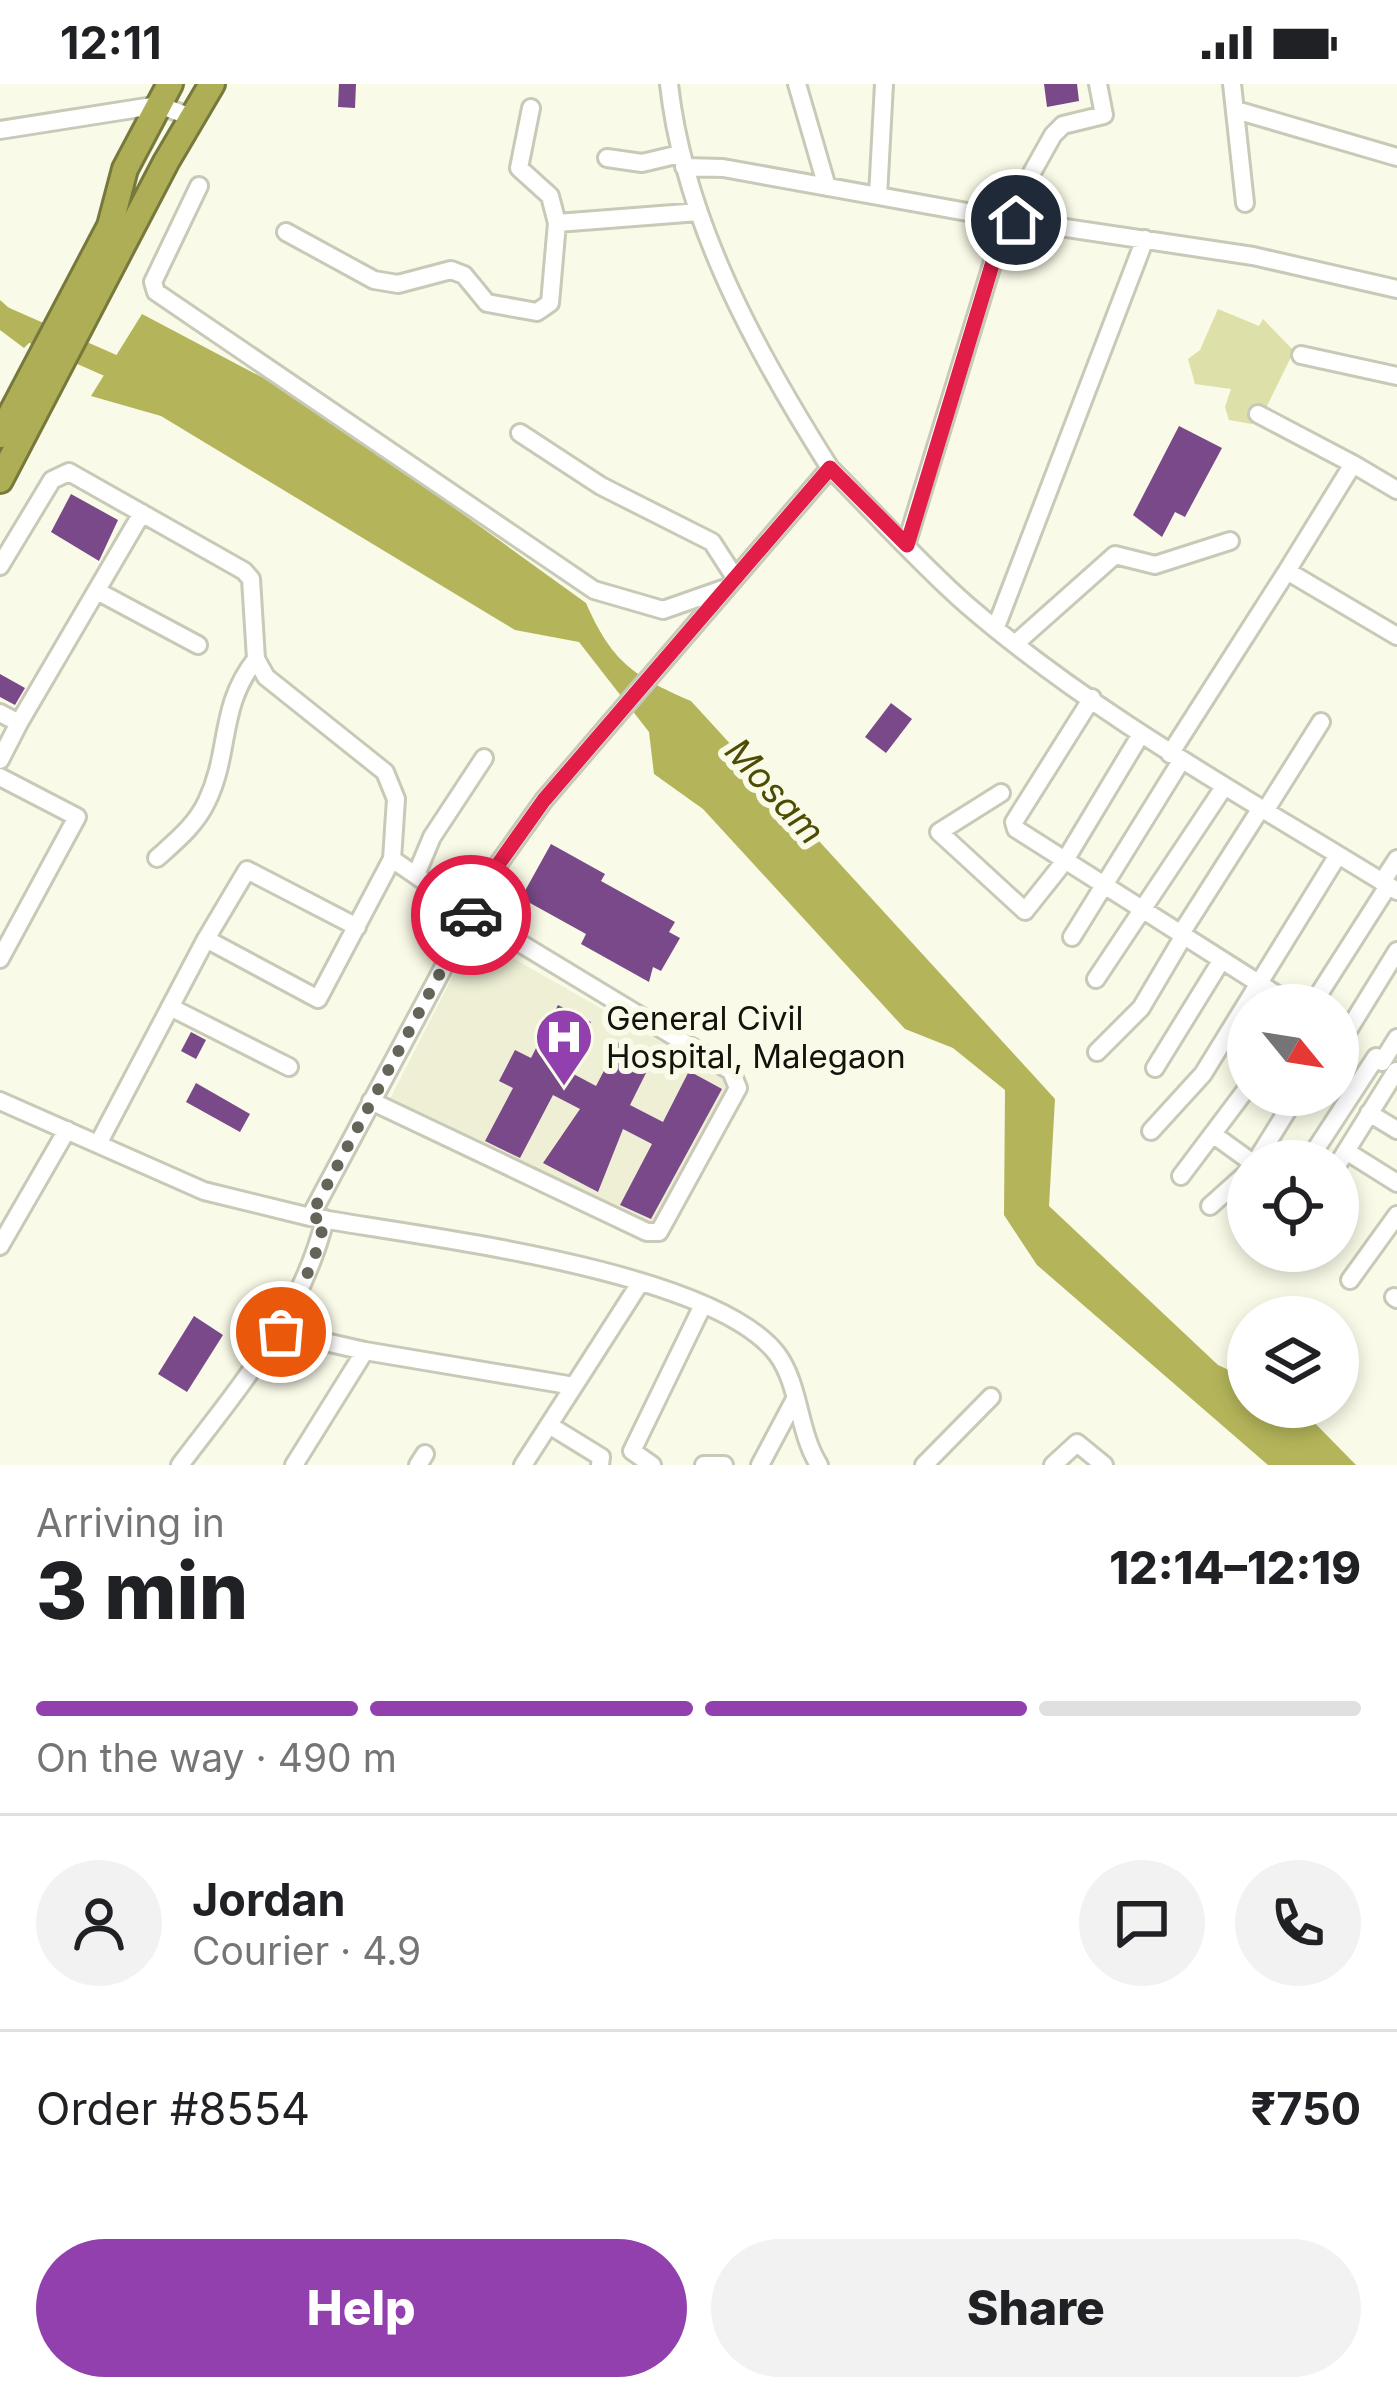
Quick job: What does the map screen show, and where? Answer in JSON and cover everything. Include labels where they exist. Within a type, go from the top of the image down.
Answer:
[{"type":"highway","points":[[4,457],[119,231],[212,84]]},
{"type":"highway","points":[[119,231],[125,169],[165,94]]},
{"type":"street","points":[[669,84],[682,160],[710,245],[830,468],[1016,643],[1175,758],[1389,886]]},
{"type":"street","points":[[797,84],[827,187]]},
{"type":"street","points":[[878,196],[884,84]]},
{"type":"street","points":[[907,545],[1006,219],[1053,135],[1063,125],[1104,115],[1098,84]]},
{"type":"street","points":[[1232,84],[1245,203]]},
{"type":"street","points":[[0,130],[165,94],[190,117]]},
{"type":"street","points":[[286,232],[374,280],[398,284],[451,270],[464,275],[494,305],[537,311],[550,303],[557,224],[550,196],[519,169],[531,108]]},
{"type":"street","points":[[1236,110],[1397,157]]},
{"type":"street","points":[[607,158],[642,163],[682,160],[1006,219],[1253,256],[1397,289]]},
{"type":"street","points":[[200,186],[153,282],[156,292],[594,590],[663,610],[677,608],[711,588],[723,589]]},
{"type":"street","points":[[557,224],[699,212]]},
{"type":"street","points":[[996,627],[1144,239]]},
{"type":"street","points":[[1301,355],[1397,376]]},
{"type":"street","points":[[1258,414],[1397,490]]},
{"type":"street","points":[[520,433],[602,485],[712,542],[723,589]]},
{"type":"street","points":[[1072,937],[1353,464]]},
{"type":"street","points":[[180,1465],[281,1332],[314,1259],[317,1218],[371,1101],[497,866],[544,800],[830,468]]},
{"type":"street","points":[[0,566],[52,480],[69,472],[248,574],[256,659],[279,690],[385,772],[396,799],[392,859],[318,999],[206,939]]},
{"type":"street","points":[[0,760],[142,513]]},
{"type":"street","points":[[1016,643],[1115,555],[1155,565],[1230,541]]},
{"type":"street","points":[[1287,571],[1397,636]]},
{"type":"street","points":[[97,591],[198,645]]},
{"type":"street","points":[[157,858],[194,823],[207,801],[228,706],[256,659]]},
{"type":"street","points":[[1092,698],[1014,822],[1016,830],[1064,862],[1259,984],[1338,855]]},
{"type":"street","points":[[0,712],[19,723]]},
{"type":"street","points":[[1097,1052],[1141,1008],[1182,936],[1321,722]]},
{"type":"street","points":[[1001,793],[940,835],[1022,911],[1064,862],[1142,734]]},
{"type":"street","points":[[416,875],[432,837],[484,758]]},
{"type":"street","points":[[0,777],[77,817],[0,959]]},
{"type":"street","points":[[1096,979],[1224,787]]},
{"type":"street","points":[[371,1101],[647,1232],[658,1232],[738,1088],[738,1078],[472,914],[392,859]]},
{"type":"street","points":[[1326,984],[1389,886],[1397,859]]},
{"type":"street","points":[[98,1144],[247,870],[357,927]]},
{"type":"street","points":[[1359,1008],[1397,951]]},
{"type":"street","points":[[1155,1068],[1221,961]]},
{"type":"street","points":[[170,1006],[289,1067]]},
{"type":"street","points":[[1151,1131],[1192,1090],[1227,1035]]},
{"type":"street","points":[[1352,1140],[1369,1113],[1397,1038]]},
{"type":"street","points":[[1359,1047],[1388,1066]]},
{"type":"street","points":[[1325,1140],[1388,1066]]},
{"type":"street","points":[[0,1101],[204,1191],[317,1218],[528,1256],[640,1283],[703,1305],[765,1341],[781,1359],[819,1465]]},
{"type":"street","points":[[1369,1113],[1397,1130]]},
{"type":"street","points":[[1181,1176],[1227,1116]]},
{"type":"street","points":[[0,1246],[67,1130]]},
{"type":"street","points":[[1214,1135],[1227,1144]]},
{"type":"street","points":[[1359,1165],[1397,1183]]},
{"type":"street","points":[[1210,1206],[1227,1191]]},
{"type":"street","points":[[1350,1280],[1396,1220]]},
{"type":"street","points":[[523,1465],[640,1283]]},
{"type":"street","points":[[652,1465],[632,1451],[703,1305]]},
{"type":"street","points":[[281,1332],[365,1352],[574,1386]]},
{"type":"street","points":[[294,1465],[365,1352]]},
{"type":"street","points":[[924,1465],[991,1397]]},
{"type":"street","points":[[760,1465],[794,1401]]},
{"type":"street","points":[[549,1425],[601,1456],[600,1465]]},
{"type":"street","points":[[1053,1465],[1073,1444],[1104,1465]]},
{"type":"street","points":[[704,1465],[724,1465]]},
{"type":"shaded area","points":[[0,300],[38,334],[24,348],[0,330]]},
{"type":"shaded area","points":[[142,314],[305,400],[586,603],[605,640],[626,665],[691,701],[1055,1099],[1049,1206],[1227,1369],[1227,1428],[1320,1428],[1356,1465],[1268,1465],[1037,1265],[1004,1215],[1005,1090],[953,1048],[905,1029],[703,809],[654,774],[649,732],[579,642],[515,630],[161,416],[91,396]]},
{"type":"shaded area","name":"General Civil Hospital, Malegaon","points":[[484,942],[736,1085],[658,1229],[389,1101],[460,962],[471,945]]},
{"type":"green space","points":[[1218,309],[1259,326],[1263,319],[1294,351],[1264,412],[1252,424],[1229,420],[1225,407],[1231,389],[1195,384],[1188,359],[1200,350]]},
{"type":"building","points":[[339,84],[356,84],[355,108],[338,107]]},
{"type":"building","points":[[1044,84],[1077,84],[1079,101],[1047,107]]},
{"type":"building","points":[[1179,426],[1222,448],[1185,517],[1175,512],[1162,537],[1133,515]]},
{"type":"building","points":[[71,494],[118,520],[99,561],[51,532]]},
{"type":"building","points":[[0,674],[25,688],[15,705],[0,697]]},
{"type":"building","points":[[891,703],[912,719],[886,753],[865,737]]},
{"type":"building","points":[[551,844],[605,874],[601,881],[675,922],[669,932],[680,938],[661,971],[653,967],[649,982],[581,944],[586,934],[521,898]]},
{"type":"building","points":[[558,1005],[591,1022],[566,1070],[596,1086],[619,1042],[653,1059],[630,1105],[663,1122],[689,1071],[722,1089],[651,1219],[620,1205],[652,1144],[623,1129],[598,1192],[543,1163],[580,1109],[553,1095],[520,1158],[485,1141],[513,1088],[499,1081],[515,1050],[531,1058]]},
{"type":"building","points":[[191,1032],[206,1040],[196,1059],[181,1051]]},
{"type":"building","points":[[196,1083],[250,1114],[240,1132],[186,1102]]},
{"type":"building","points":[[194,1316],[223,1335],[187,1392],[158,1374]]},
{"type":"waterway","name":"Mosam","points":[[0,317],[139,378]]},
{"type":"way so far","points":[[281,1332],[318,1248],[325,1220],[310,1217],[471,915]]},
{"type":"place","name":"General Civil Hospital, Malegaon","points":[[564,1088]]},
{"type":"route","points":[[471,915],[497,866],[544,800],[830,468],[907,545],[1006,219],[1016,220]]}]
